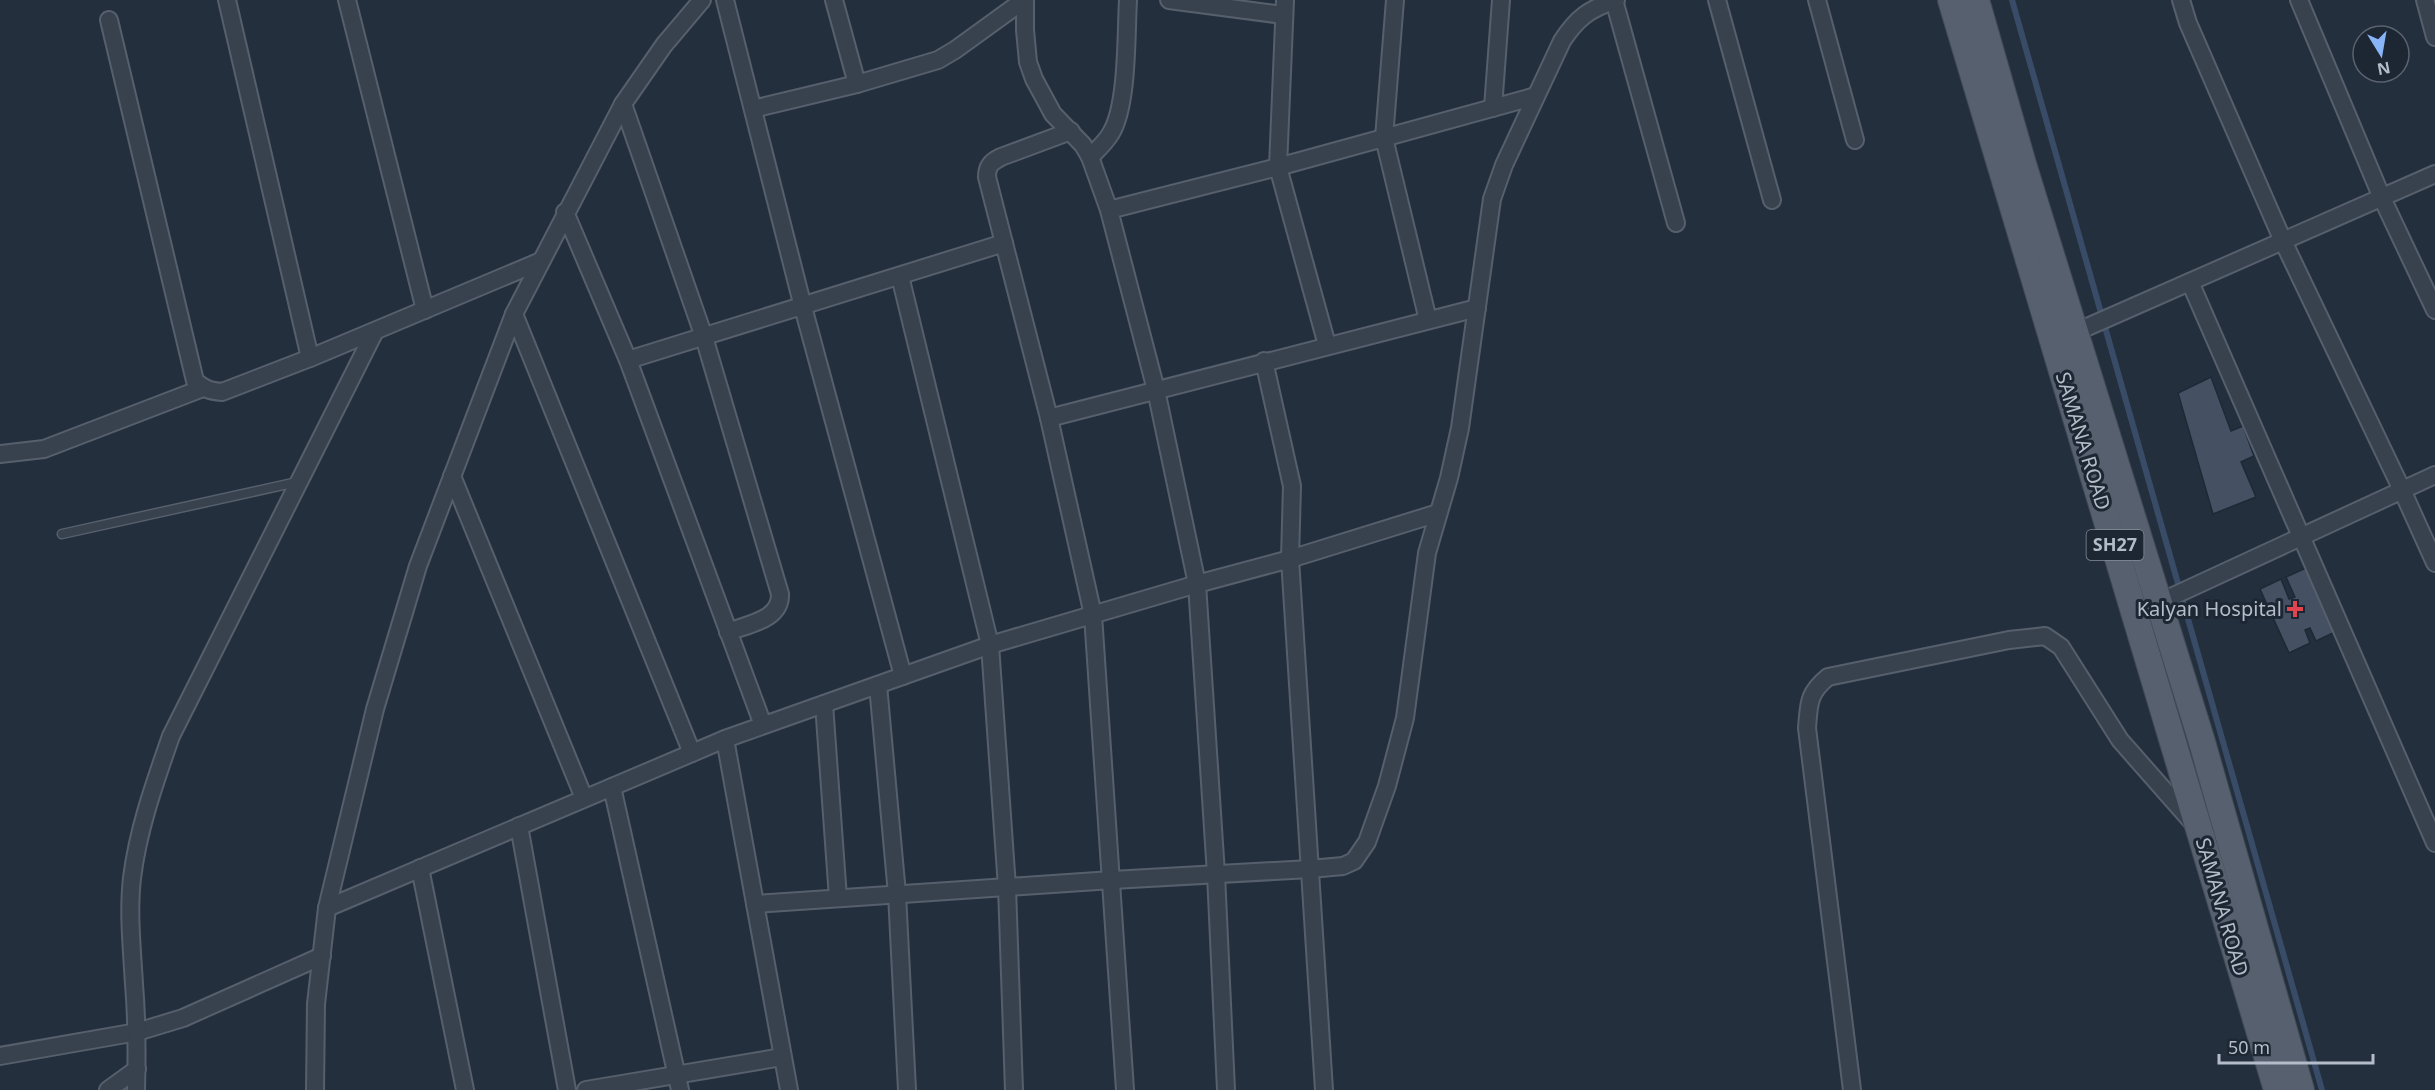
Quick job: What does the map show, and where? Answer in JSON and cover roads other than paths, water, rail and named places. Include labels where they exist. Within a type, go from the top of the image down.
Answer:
[{"type":"main road","name":"SAMANA ROAD","points":[[1951,0],[2076,332],[2146,606],[2200,831],[2277,1090]]},
{"type":"main road","name":"SAMANA ROAD","points":[[1976,0],[2003,137],[2146,606],[2205,753],[2301,1090]]},
{"type":"street","points":[[227,0],[310,358]]},
{"type":"street","points":[[347,0],[425,310]]},
{"type":"street","points":[[315,1090],[316,1004],[327,908],[375,709],[418,566],[514,314],[565,212],[623,104],[664,45],[702,0]]},
{"type":"street","points":[[725,0],[803,308],[903,676]]},
{"type":"street","points":[[834,0],[856,84]]},
{"type":"street","points":[[753,109],[856,84],[938,60],[1024,0]]},
{"type":"street","points":[[1024,0],[1027,51],[1034,78],[1053,114],[1071,131],[1090,157],[1109,210],[1156,390],[1197,584],[1216,874],[1226,1090]]},
{"type":"street","points":[[1090,157],[1111,134],[1118,118],[1128,0]]},
{"type":"street","points":[[1169,0],[1284,7],[1278,167],[1328,345]]},
{"type":"street","points":[[1395,0],[1384,138],[1428,320]]},
{"type":"street","points":[[1493,108],[1501,0]]},
{"type":"street","points":[[754,904],[1310,869],[1343,866],[1354,861],[1367,843],[1387,786],[1405,718],[1427,552],[1449,478],[1460,428],[1492,199],[1504,165],[1562,41],[1574,23],[1596,7],[1615,0],[1676,223]]},
{"type":"street","points":[[1717,0],[1773,200]]},
{"type":"street","points":[[1816,0],[1855,140]]},
{"type":"street","points":[[2181,0],[2188,22],[2283,241],[2435,563]]},
{"type":"street","points":[[2299,0],[2382,198],[2435,310]]},
{"type":"street","points":[[2424,0],[2435,37]]},
{"type":"street","points":[[109,20],[195,381],[203,388],[222,392],[310,358],[541,261]]},
{"type":"street","points":[[1109,210],[1278,167],[1536,96]]},
{"type":"street","points":[[623,104],[704,337],[780,594],[777,611],[729,632]]},
{"type":"street","points":[[1071,131],[991,163],[987,169],[987,177],[1049,418],[1093,615],[1125,1090]]},
{"type":"street","points":[[2076,332],[2435,174]]},
{"type":"street","points":[[565,212],[628,360],[763,725]]},
{"type":"street","points":[[628,360],[803,308],[1004,243]]},
{"type":"street","points":[[900,276],[990,645],[1007,887],[1014,1090]]},
{"type":"street","points":[[2190,282],[2435,843]]},
{"type":"street","points":[[1049,418],[1477,308]]},
{"type":"street","points":[[514,314],[692,753]]},
{"type":"street","points":[[136,1090],[137,1032],[130,919],[132,878],[151,793],[171,736],[375,331]]},
{"type":"street","points":[[1264,362],[1290,470],[1293,503],[1290,559],[1324,1090]]},
{"type":"street","points":[[0,454],[44,449],[203,388]]},
{"type":"street","points":[[2146,606],[2190,589],[2435,475]]},
{"type":"street","points":[[452,476],[584,798]]},
{"type":"street","points":[[327,908],[584,798],[763,725],[990,645],[1290,559],[1438,513]]},
{"type":"street","points":[[1852,1090],[1807,728],[1809,703],[1814,688],[1828,677],[2009,640],[2045,636],[2061,647],[2120,740],[2200,831]]},
{"type":"street","points":[[878,685],[897,894],[907,1090]]},
{"type":"street","points":[[824,704],[838,898]]},
{"type":"street","points":[[725,739],[789,1090]]},
{"type":"street","points":[[612,787],[679,1082]]},
{"type":"street","points":[[519,826],[567,1090]]},
{"type":"street","points":[[420,868],[465,1090]]},
{"type":"street","points":[[0,1056],[137,1032],[183,1018],[322,956]]},
{"type":"street","points":[[586,1090],[679,1082],[782,1057]]},
{"type":"street","points":[[108,1090],[137,1069]]},
{"type":"lane","points":[[62,534],[297,482]]},
{"type":"waterway","points":[[2012,0],[2322,1090]]},
{"type":"place","name":"Kalyan Hospital","points":[[2295,609]]}]
